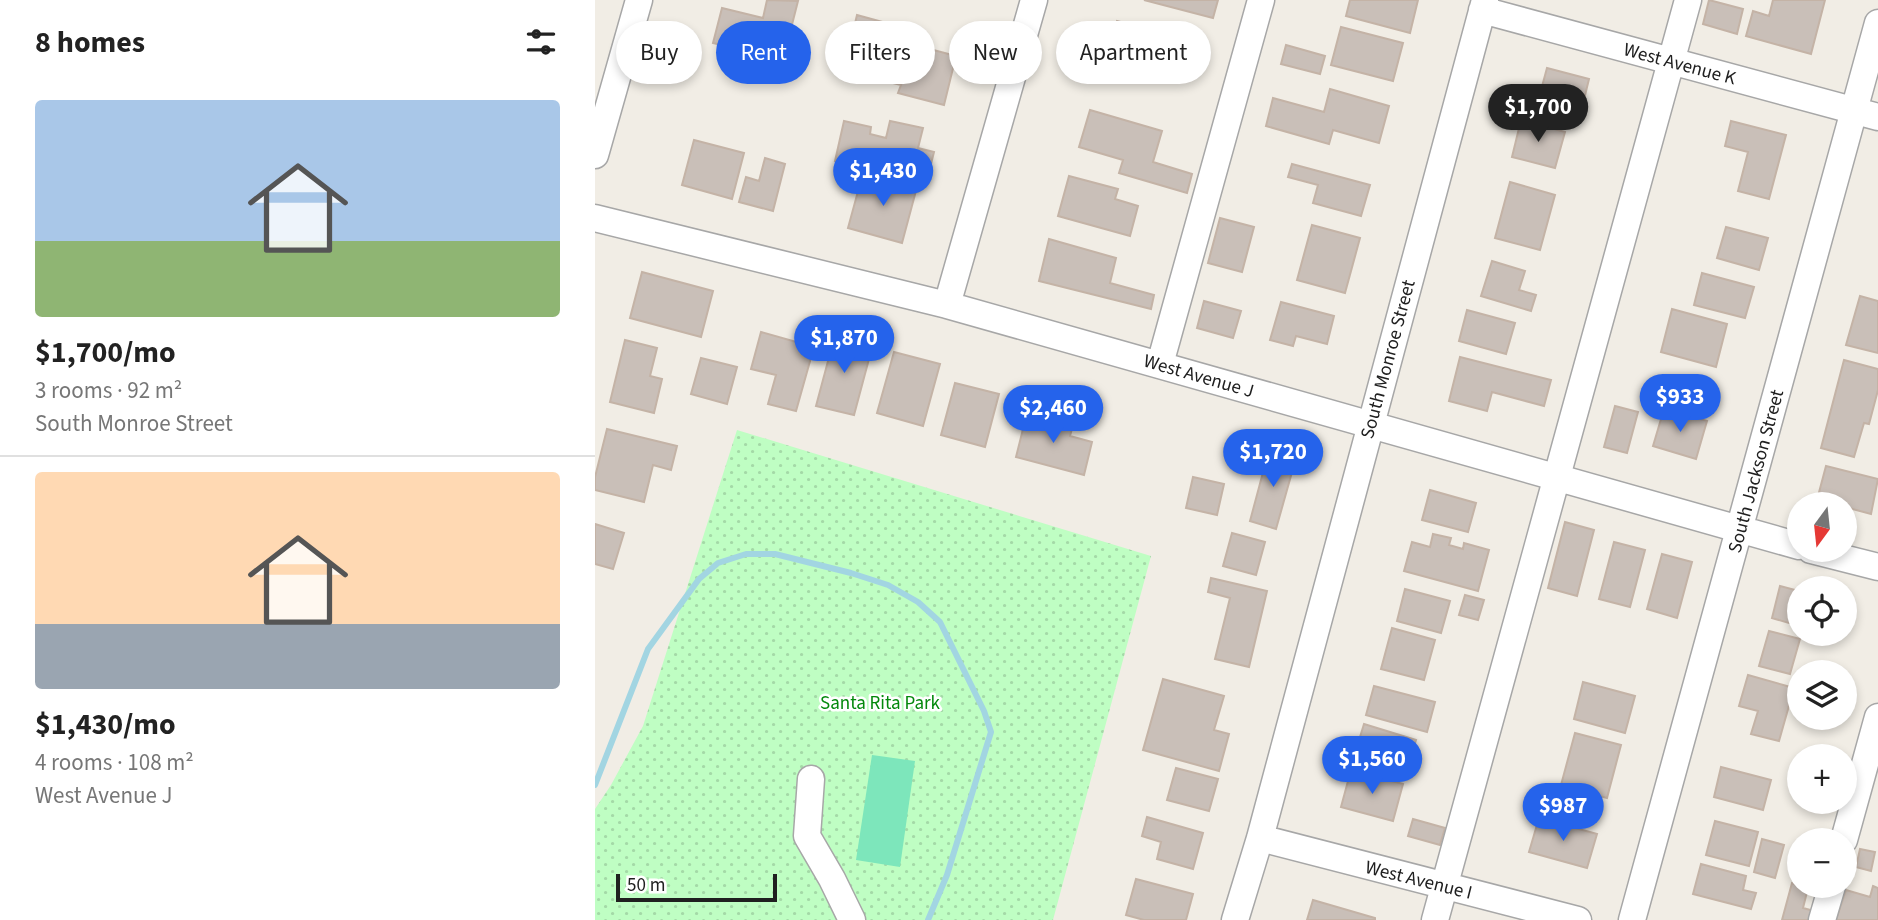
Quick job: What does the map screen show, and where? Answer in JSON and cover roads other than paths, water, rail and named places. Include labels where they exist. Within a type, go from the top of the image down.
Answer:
[{"type":"street","points":[[595,155],[639,0]]},
{"type":"street","points":[[947,304],[1034,0]]},
{"type":"street","points":[[1160,364],[1261,0]]},
{"type":"street","points":[[1435,920],[1688,0]]},
{"type":"street","name":"West Avenue K","points":[[1484,5],[1671,61],[1866,114]]},
{"type":"street","name":"South Monroe Street","points":[[1235,920],[1260,838],[1369,423],[1484,5]]},
{"type":"street","name":"South Jackson Street","points":[[1632,920],[1739,530],[1866,114],[1878,23]]},
{"type":"street","name":"West Avenue J","points":[[595,218],[947,304],[1787,543]]},
{"type":"street","points":[[1857,562],[1878,567]]},
{"type":"street","points":[[1847,828],[1878,717]]},
{"type":"street","points":[[811,779],[807,836],[852,920]]},
{"type":"street","name":"West Avenue I","points":[[1260,838],[1578,920]]},
{"type":"street","points":[[1822,920],[1828,898]]},
{"type":"waterway","points":[[595,785],[648,649],[699,579],[718,563],[746,554],[775,554],[888,585],[918,602],[940,622],[984,711],[991,732],[947,875],[928,920]]},
{"type":"park label","name":"Santa Rita Park","points":[[880,702]]}]
